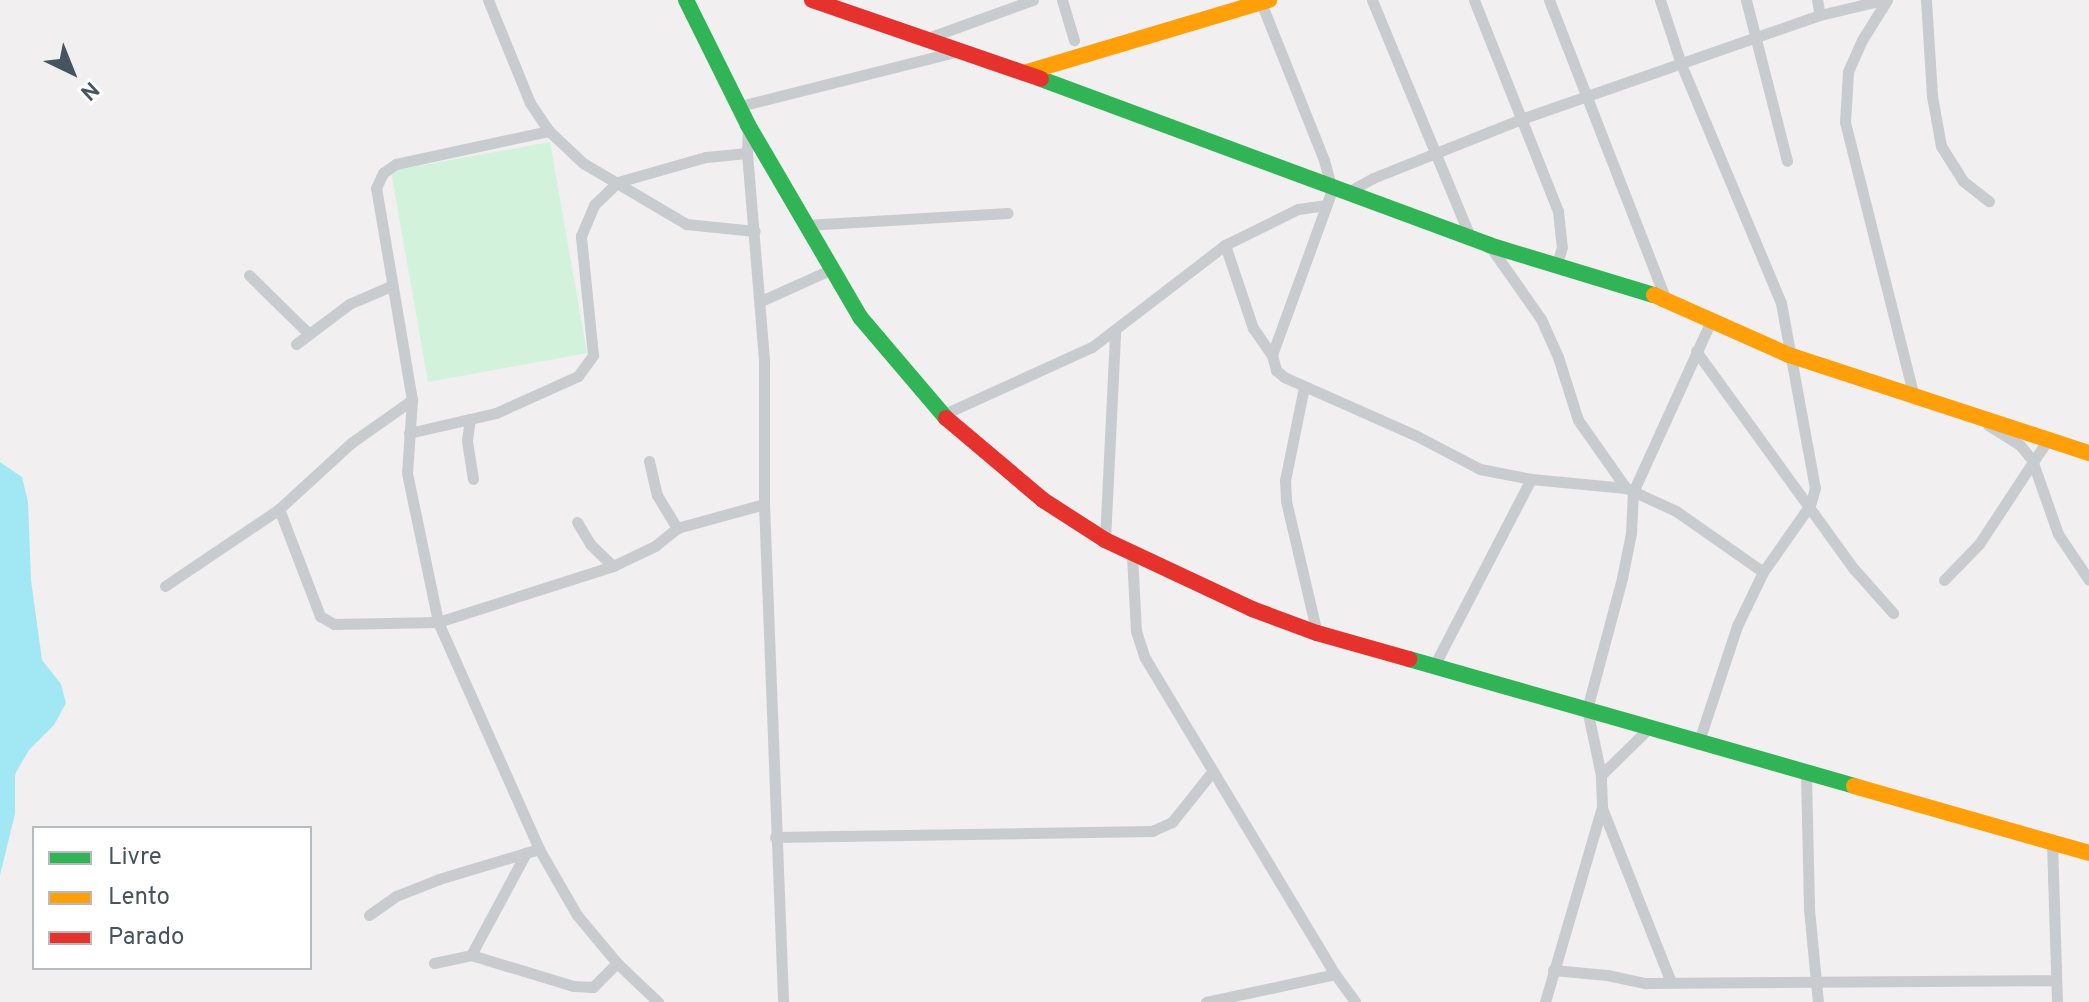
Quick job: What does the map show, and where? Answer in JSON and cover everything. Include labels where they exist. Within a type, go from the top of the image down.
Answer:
[{"type":"main road","points":[[686,0],[748,125],[860,317],[942,415],[1043,500],[1105,540],[1252,609],[1317,633],[2089,853]]},
{"type":"main road","points":[[812,0],[955,52],[1024,73],[1334,196],[1665,298],[1789,355],[2089,453]]},
{"type":"main road","points":[[1024,73],[1263,1]]},
{"type":"street","points":[[488,0],[530,103],[549,131],[583,163],[686,224],[755,231]]},
{"type":"street","points":[[921,40],[1033,0]]},
{"type":"street","points":[[1062,0],[1074,40]]},
{"type":"street","points":[[1372,0],[1471,239]]},
{"type":"street","points":[[1474,0],[1524,118],[1558,211],[1562,237],[1557,263]]},
{"type":"street","points":[[1549,0],[1665,298]]},
{"type":"street","points":[[1660,0],[1681,64],[1781,303],[1790,344],[1789,355],[1809,442],[1815,488],[1810,505],[1763,572],[1737,626],[1698,744]]},
{"type":"street","points":[[1746,0],[1787,161]]},
{"type":"street","points":[[1817,0],[1820,15]]},
{"type":"street","points":[[942,415],[1063,363],[1115,332],[1225,245],[1298,209],[1524,118],[1820,15],[1885,0]]},
{"type":"street","points":[[1885,0],[1848,72],[1845,122],[1914,396]]},
{"type":"street","points":[[1926,0],[1932,96],[1941,146],[1963,181],[1989,201]]},
{"type":"street","points":[[1263,1],[1324,160],[1334,196],[1272,355]]},
{"type":"street","points":[[740,106],[955,52]]},
{"type":"street","points":[[748,125],[747,153],[761,301],[764,504],[783,1002]]},
{"type":"street","points":[[549,131],[396,164],[383,173],[376,188],[412,400],[407,473],[438,622],[539,849],[577,915],[617,963],[658,1002]]},
{"type":"street","points":[[409,433],[496,413],[578,376],[593,355],[581,236],[594,205],[618,182],[706,157],[747,153]]},
{"type":"street","points":[[806,225],[1008,213]]},
{"type":"street","points":[[1225,245],[1253,328],[1272,355],[1276,370],[1304,387],[1415,435],[1480,469],[1531,479],[1630,490],[1676,511],[1763,572]]},
{"type":"street","points":[[1489,245],[1541,319],[1578,420],[1630,490]]},
{"type":"street","points":[[761,301],[830,270]]},
{"type":"street","points":[[249,275],[309,334]]},
{"type":"street","points":[[296,344],[349,304],[391,286]]},
{"type":"street","points":[[1545,1002],[1602,807],[1601,775],[1587,709],[1631,533],[1630,490],[1711,321]]},
{"type":"street","points":[[1105,540],[1115,332]]},
{"type":"street","points":[[1696,351],[1854,569],[1893,613]]},
{"type":"street","points":[[1304,387],[1285,480],[1286,501],[1317,633]]},
{"type":"street","points":[[165,586],[279,509],[351,443],[412,400]]},
{"type":"street","points":[[1971,414],[2020,445],[2032,460],[2058,534],[2089,580]]},
{"type":"street","points":[[470,419],[467,440],[473,479]]},
{"type":"street","points":[[1944,580],[1979,544],[2049,438]]},
{"type":"street","points":[[649,461],[657,495],[677,528]]},
{"type":"street","points":[[1434,666],[1531,479]]},
{"type":"street","points":[[279,509],[297,563],[325,622],[438,622],[613,566],[655,546],[677,528],[764,504]]},
{"type":"street","points":[[577,522],[590,544],[613,566]]},
{"type":"street","points":[[1132,555],[1136,631],[1145,658],[1335,974],[1355,1002]]},
{"type":"street","points":[[1601,775],[1649,728]]},
{"type":"street","points":[[775,837],[1152,831],[1172,822],[1212,772]]},
{"type":"street","points":[[1806,774],[1809,909],[1818,1002]]},
{"type":"street","points":[[1602,807],[1671,982]]},
{"type":"street","points":[[2052,843],[2057,1002]]},
{"type":"street","points":[[369,915],[396,896],[439,879],[539,849]]},
{"type":"street","points":[[471,955],[526,853]]},
{"type":"street","points":[[434,963],[471,955],[573,986],[593,987],[617,963]]},
{"type":"street","points":[[1553,970],[1607,975],[1634,982],[1817,984],[2056,980]]},
{"type":"street","points":[[1206,1002],[1335,974]]},
{"type":"green space","points":[[550,142],[587,353],[428,382],[391,171]]},
{"type":"water","points":[[0,462],[22,477],[28,502],[31,580],[42,660],[61,684],[66,703],[54,725],[29,750],[15,774],[15,814],[0,875]]},
{"type":"traffic: fast","points":[[686,0],[748,125],[860,317],[946,418]]},
{"type":"traffic: fast","points":[[1041,79],[1489,245],[1654,295]]},
{"type":"traffic: fast","points":[[1409,659],[1854,786]]},
{"type":"traffic: slow","points":[[1024,73],[1269,0]]},
{"type":"traffic: slow","points":[[1654,295],[1789,355],[2089,453]]},
{"type":"traffic: slow","points":[[1854,786],[2089,853]]},
{"type":"traffic: jam","points":[[812,0],[1041,79]]},
{"type":"traffic: jam","points":[[946,418],[1043,500],[1105,540],[1252,609],[1317,633],[1409,659]]}]
